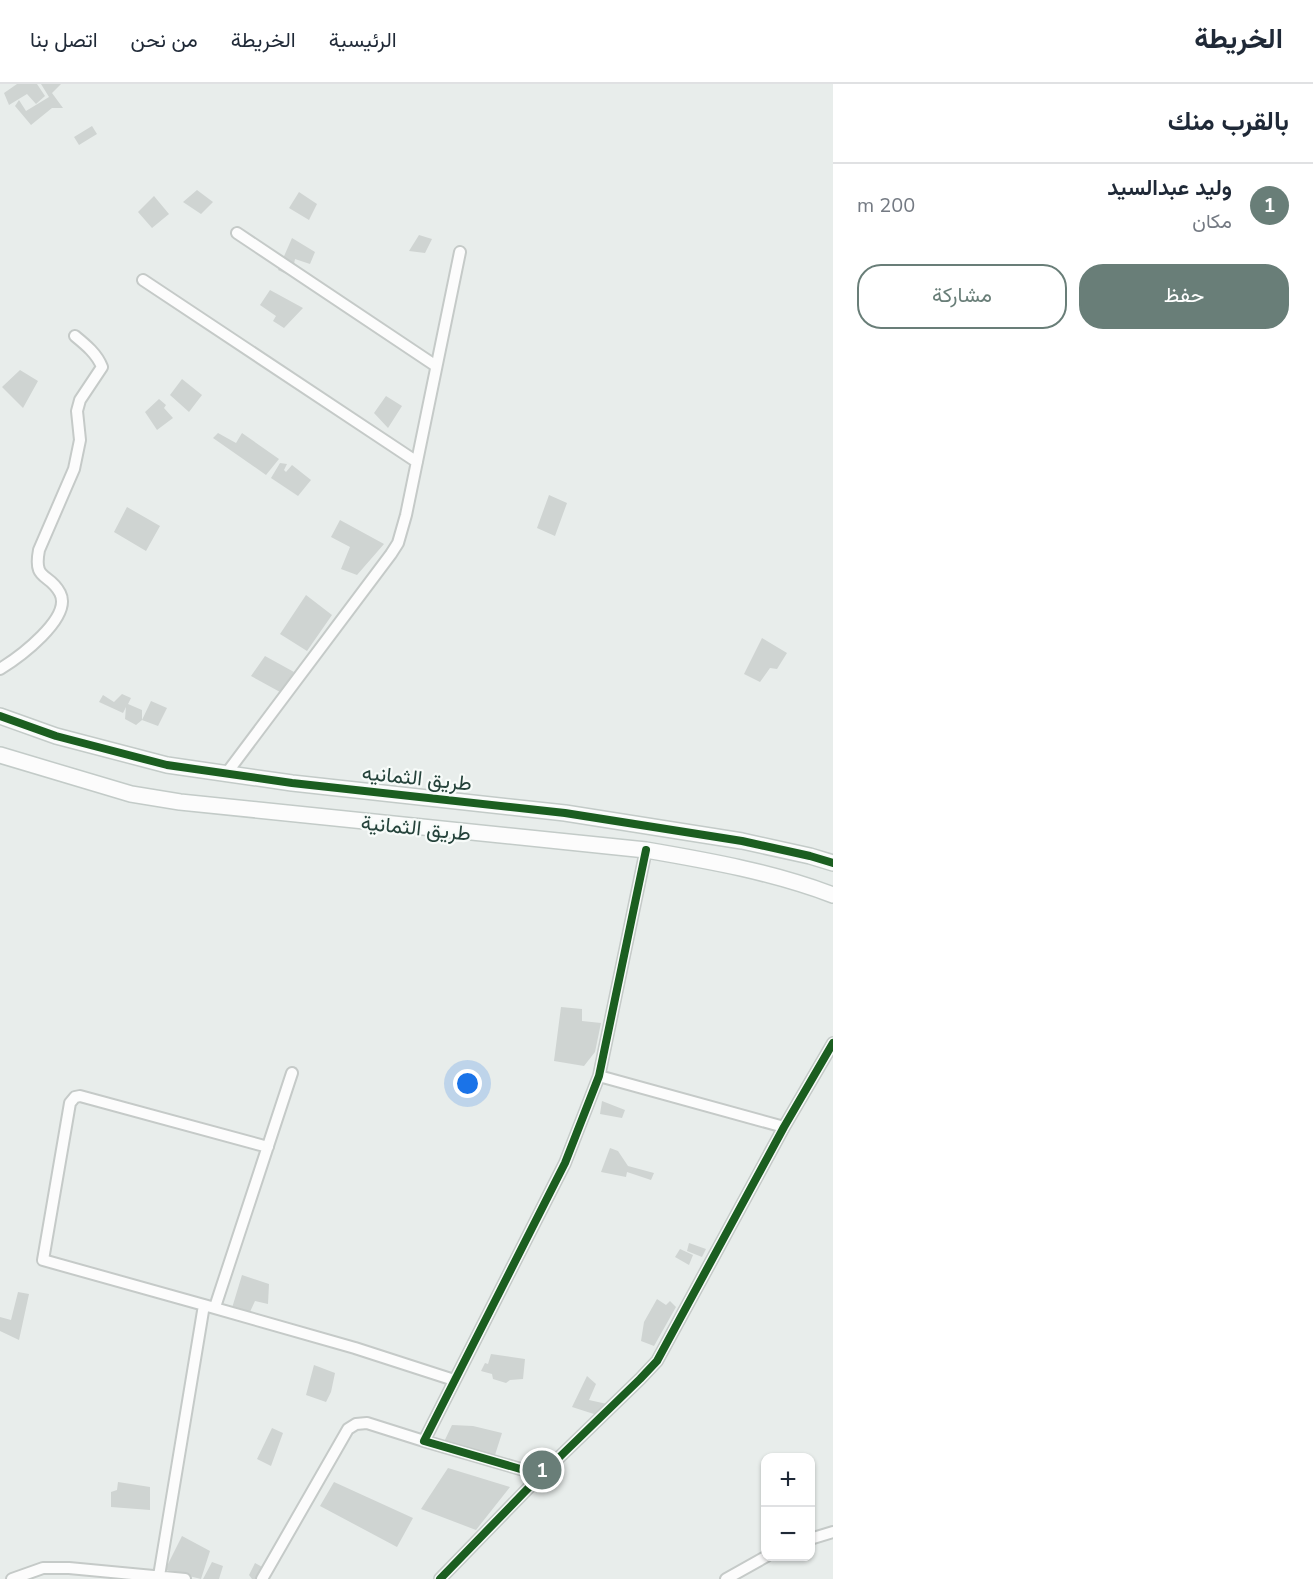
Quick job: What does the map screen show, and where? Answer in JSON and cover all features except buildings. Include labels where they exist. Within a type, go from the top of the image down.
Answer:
[{"type":"street","points":[[237,233],[436,366]]},
{"type":"street","points":[[226,774],[391,554],[404,527],[460,252]]},
{"type":"street","points":[[143,280],[417,462]]},
{"type":"street","points":[[0,669],[38,641],[61,608],[63,599],[61,593],[39,572],[36,564],[39,550],[74,468],[80,440],[77,411],[80,400],[102,367],[90,349],[75,336]]},
{"type":"street","name":"طريق الثمانيه","points":[[0,716],[56,736],[167,765],[226,774],[565,813],[742,841],[833,863]]},
{"type":"street","name":"طريق الثمانية","points":[[0,755],[131,794],[180,802],[646,850],[714,861],[767,874],[833,895]]},
{"type":"street","points":[[424,1441],[565,1163],[599,1076],[646,850]]},
{"type":"street","points":[[440,1579],[540,1475],[657,1361],[784,1127],[833,1043]]},
{"type":"street","points":[[159,1576],[209,1306],[268,1147],[292,1073]]},
{"type":"street","points":[[599,1076],[784,1127]]},
{"type":"street","points":[[268,1147],[80,1096],[75,1097],[70,1103],[43,1260],[356,1348],[454,1380]]},
{"type":"street","points":[[262,1579],[348,1429],[356,1424],[367,1423],[540,1475]]},
{"type":"street","points":[[815,1537],[833,1532]]},
{"type":"street","points":[[726,1579],[761,1560]]},
{"type":"street","points":[[12,1579],[43,1568],[185,1579]]},
{"type":"cycle path","points":[[0,716],[56,736],[167,765],[292,783],[565,813],[742,841],[833,863]]},
{"type":"cycle path","points":[[541,1475],[424,1441],[565,1163],[599,1076],[646,850]]},
{"type":"cycle path","points":[[440,1579],[657,1361],[784,1127],[833,1043]]},
{"type":"place","name":"وليد عبدالسيد","points":[[542,1470]]}]
